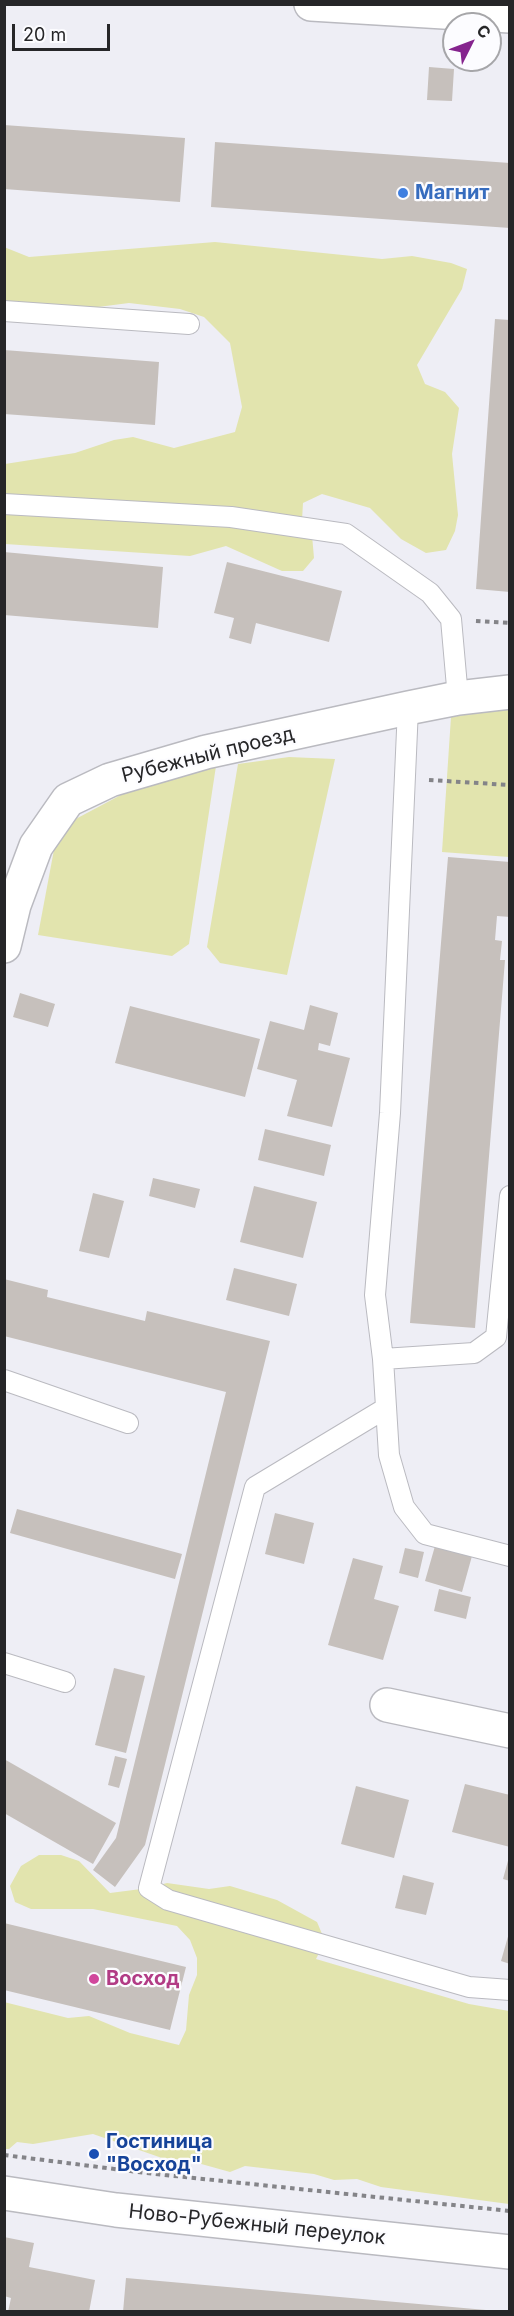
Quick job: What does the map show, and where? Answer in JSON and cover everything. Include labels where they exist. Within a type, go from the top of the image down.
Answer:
[{"type":"street","points":[[311,4],[510,16]]},
{"type":"street","name":"Рубежный проезд","points":[[4,946],[9,905],[36,846],[68,800],[110,780],[206,752],[458,698],[510,692]]},
{"type":"street","points":[[387,1705],[510,1731]]},
{"type":"street","name":"Ново-Рубежный переулок","points":[[4,2193],[116,2210],[510,2252]]},
{"type":"lane","points":[[4,311],[189,324]]},
{"type":"lane","points":[[4,504],[231,517],[346,534],[430,593],[451,619],[458,698]]},
{"type":"lane","points":[[408,708],[390,1113],[375,1295],[383,1359],[389,1455],[404,1507],[425,1534],[510,1556]]},
{"type":"lane","points":[[383,1359],[474,1353],[496,1337],[510,1196]]},
{"type":"lane","points":[[4,1380],[128,1424]]},
{"type":"lane","points":[[386,1408],[255,1486],[149,1888],[168,1900],[458,1984],[510,1990]]},
{"type":"lane","points":[[4,1663],[65,1682]]},
{"type":"path","points":[[405,778],[510,785]]},
{"type":"path","points":[[4,2155],[146,2173],[510,2211]]},
{"type":"green space","points":[[215,242],[382,259],[412,256],[451,263],[467,269],[462,289],[417,365],[425,384],[445,392],[459,408],[452,454],[458,515],[455,531],[446,550],[426,553],[401,539],[370,508],[322,494],[303,503],[302,520],[312,535],[314,558],[303,571],[282,571],[226,546],[190,556],[5,544],[5,464],[75,453],[114,440],[133,437],[174,448],[235,432],[242,407],[230,343],[204,317],[180,309],[129,303],[5,319],[4,247],[29,257]]},
{"type":"green space","points":[[509,708],[509,857],[442,852],[451,717]]},
{"type":"green space","points":[[289,757],[335,759],[287,975],[220,963],[207,947],[238,764]]},
{"type":"green space","points":[[216,766],[189,944],[172,956],[38,935],[56,839],[70,822],[119,796],[171,773]]},
{"type":"green space","points":[[39,1855],[61,1855],[79,1861],[110,1893],[149,1888],[167,1883],[209,1889],[230,1886],[277,1900],[317,1922],[325,1941],[316,1959],[469,2004],[509,2011],[509,2204],[381,2187],[357,2179],[334,2180],[314,2174],[245,2166],[230,2172],[187,2160],[162,2158],[93,2134],[33,2144],[17,2142],[9,2149],[5,2149],[4,2002],[68,2018],[89,2016],[130,2033],[179,2045],[186,2030],[189,1995],[197,1975],[197,1958],[190,1940],[177,1926],[93,1909],[31,1909],[15,1902],[10,1886],[21,1866]]},
{"type":"building","points":[[429,67],[442,68],[442,72],[454,72],[452,101],[427,100]]},
{"type":"building","points":[[4,125],[185,138],[180,202],[4,189]]},
{"type":"building","points":[[215,142],[510,163],[510,228],[211,207]]},
{"type":"building","points":[[495,319],[510,320],[510,592],[476,589]]},
{"type":"building","points":[[4,350],[159,362],[155,425],[4,414]]},
{"type":"building","points":[[4,552],[163,567],[158,628],[4,615]]},
{"type":"building","points":[[227,562],[342,591],[329,642],[256,623],[251,644],[229,638],[234,618],[214,613]]},
{"type":"building","points":[[448,857],[510,862],[510,917],[497,916],[495,940],[502,941],[500,960],[505,960],[475,1328],[410,1323]]},
{"type":"building","points":[[20,993],[55,1004],[48,1027],[13,1017]]},
{"type":"building","points":[[310,1005],[338,1013],[330,1046],[319,1043],[318,1050],[350,1058],[332,1127],[287,1116],[297,1080],[257,1069],[270,1021],[304,1030]]},
{"type":"building","points":[[130,1006],[260,1039],[245,1097],[115,1063]]},
{"type":"building","points":[[265,1129],[331,1145],[324,1176],[258,1160]]},
{"type":"building","points":[[153,1178],[200,1189],[195,1208],[149,1196]]},
{"type":"building","points":[[254,1186],[317,1202],[303,1258],[240,1242]]},
{"type":"building","points":[[93,1193],[124,1201],[109,1258],[79,1251]]},
{"type":"building","points":[[234,1268],[297,1284],[289,1316],[226,1300]]},
{"type":"building","points":[[4,1279],[48,1290],[47,1297],[145,1321],[147,1311],[270,1341],[145,1845],[115,1887],[93,1870],[116,1838],[226,1392],[4,1336]]},
{"type":"building","points":[[17,1509],[182,1554],[175,1579],[10,1533]]},
{"type":"building","points":[[275,1513],[314,1523],[304,1564],[265,1554]]},
{"type":"building","points":[[435,1546],[472,1556],[462,1592],[425,1581]]},
{"type":"building","points":[[405,1548],[424,1552],[418,1578],[399,1573]]},
{"type":"building","points":[[353,1558],[383,1566],[374,1599],[399,1606],[383,1660],[328,1645]]},
{"type":"building","points":[[439,1589],[471,1597],[466,1619],[434,1611]]},
{"type":"building","points":[[114,1668],[145,1676],[126,1753],[95,1745]]},
{"type":"building","points":[[115,1756],[127,1759],[119,1788],[108,1785]]},
{"type":"building","points":[[4,1759],[116,1823],[93,1864],[4,1813]]},
{"type":"building","points":[[465,1784],[510,1795],[510,1847],[452,1832]]},
{"type":"building","points":[[356,1786],[409,1800],[394,1858],[341,1844]]},
{"type":"building","points":[[510,1857],[510,1881],[503,1879]]},
{"type":"building","points":[[403,1875],[434,1883],[426,1915],[395,1908]]},
{"type":"building","name":"Восход","points":[[4,1923],[186,1967],[170,2030],[4,1990]]},
{"type":"building","points":[[510,1933],[510,1964],[501,1961]]},
{"type":"building","points":[[4,2237],[34,2243],[29,2267],[95,2280],[89,2312],[8,2312],[11,2298],[4,2296]]},
{"type":"building","points":[[126,2278],[486,2310],[485,2312],[123,2312]]},
{"type":"place","name":"Магнит","points":[[403,193]]},
{"type":"place","name":"Восход","points":[[94,1979]]},
{"type":"place","name":"Гостиница \"Восход\"","points":[[94,2154]]}]
